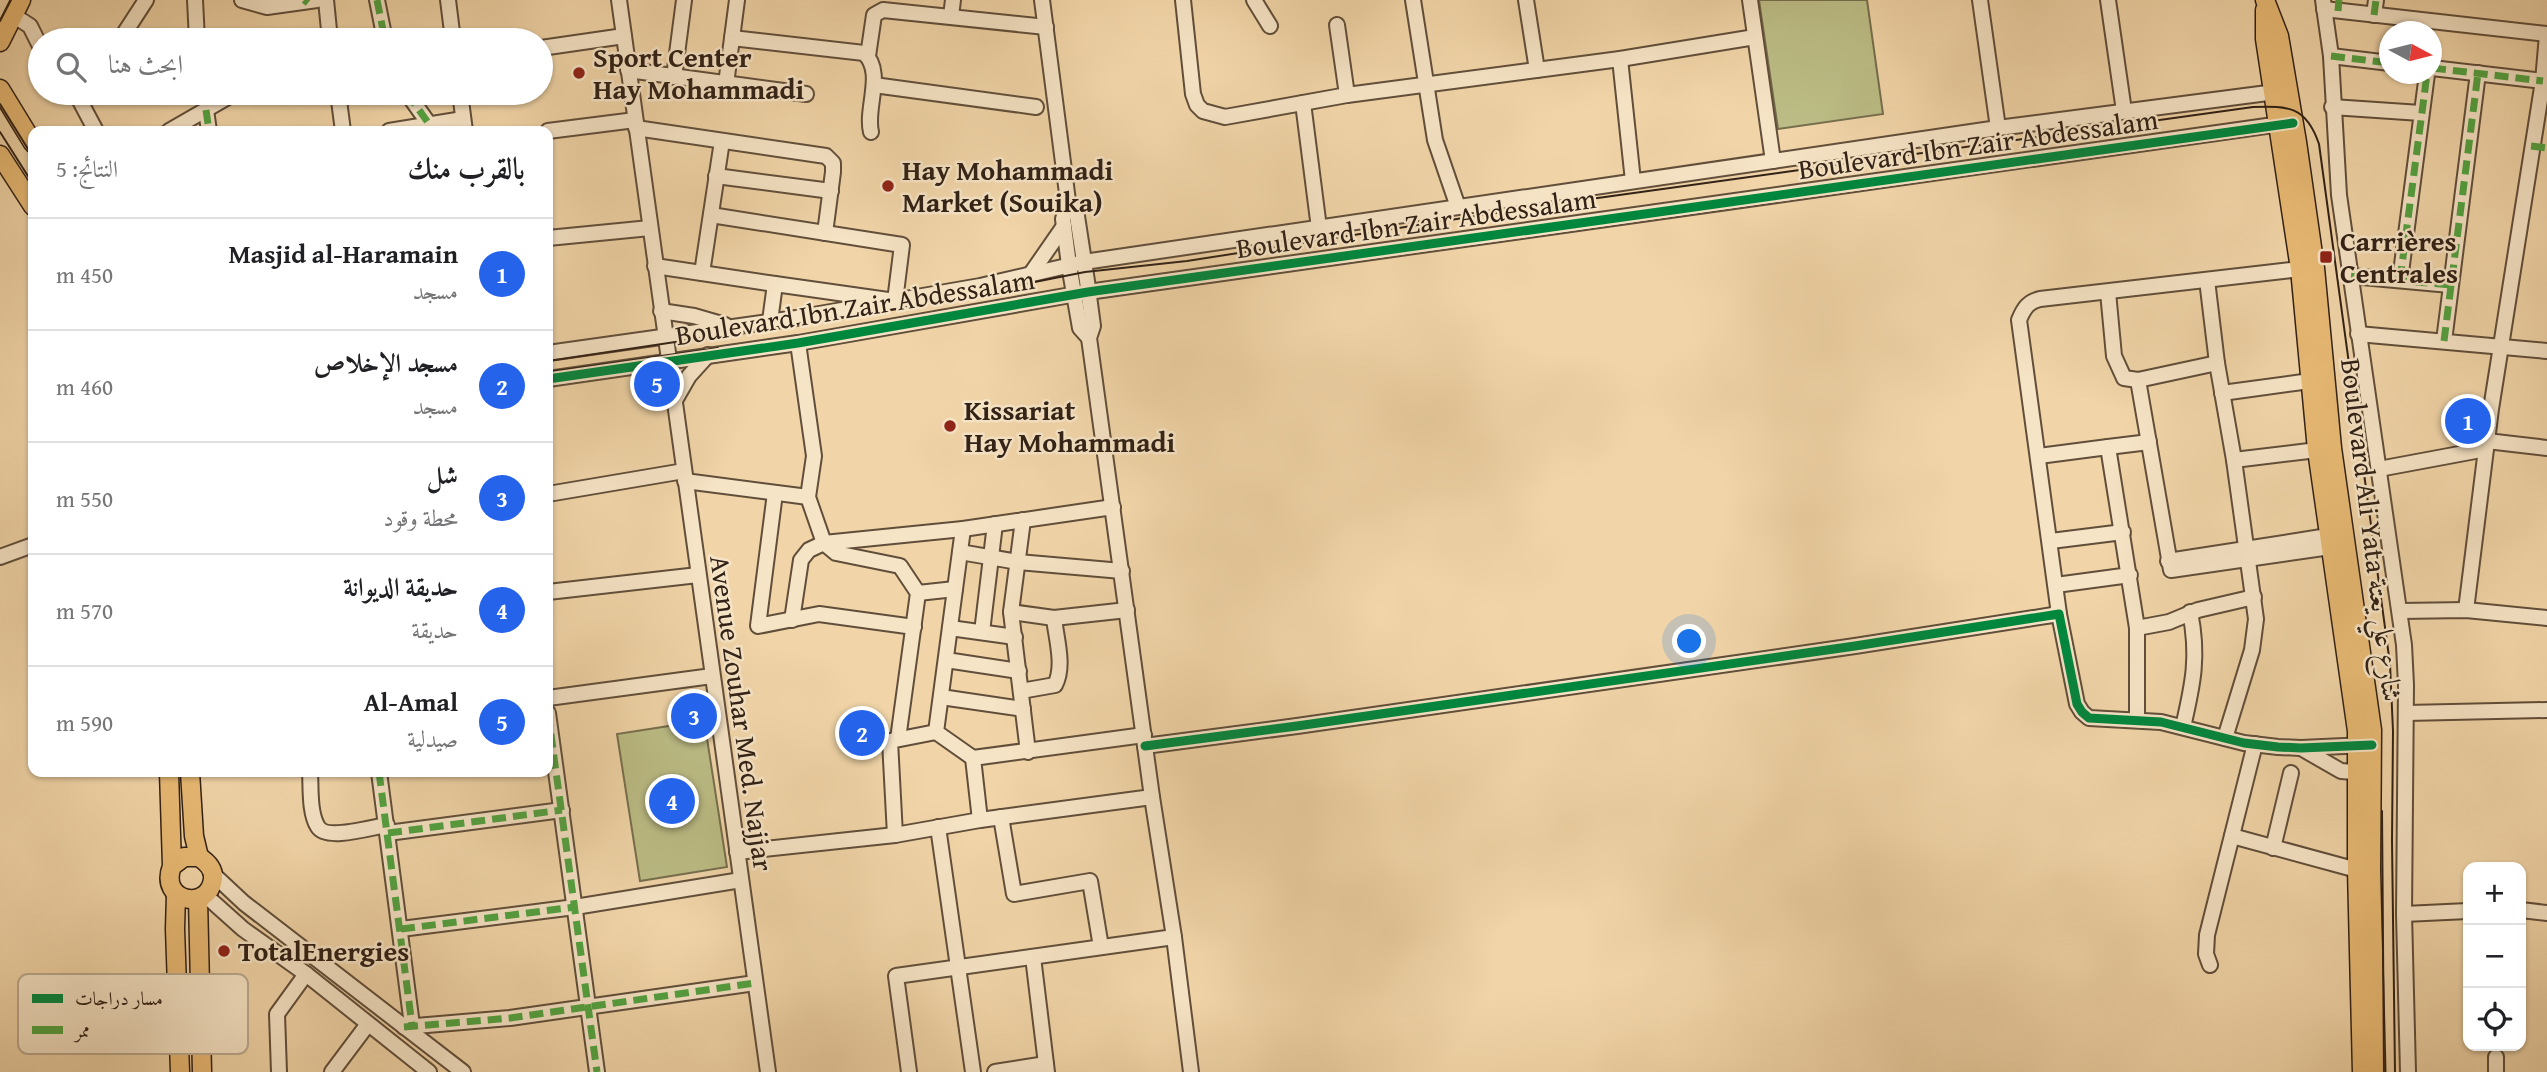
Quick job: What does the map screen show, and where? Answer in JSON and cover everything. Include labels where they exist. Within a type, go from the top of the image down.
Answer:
[{"type":"main road","name":"Boulevard Ali Yata شارع علي يعتة","points":[[2265,0],[2265,39],[2281,91],[2315,268],[2332,448],[2370,712],[2364,745],[2357,870],[2362,1072]]},
{"type":"main road","points":[[0,42],[17,7]]},
{"type":"main road","points":[[0,89],[28,135]]},
{"type":"main road","name":"Boulevard Ali Yata شارع علي يعتة","points":[[2286,123],[2317,450],[2355,714],[2364,745]]},
{"type":"main road","points":[[0,155],[28,198]]},
{"type":"main road","name":"Boulevard Ali Yata شارع علي يعتة","points":[[2364,773],[2371,870],[2376,1072]]},
{"type":"main road","points":[[169,777],[172,866],[169,881],[176,894],[177,974]]},
{"type":"main road","points":[[176,894],[191,900],[202,897],[210,889],[213,874],[210,867],[199,857],[194,836],[190,777]]},
{"type":"main road","points":[[172,866],[184,857],[199,857]]},
{"type":"main road","points":[[202,897],[202,974]]},
{"type":"main road","points":[[179,1054],[180,1072]]},
{"type":"main road","points":[[202,1054],[202,1072]]},
{"type":"street","points":[[128,28],[146,0]]},
{"type":"street","points":[[195,0],[196,28]]},
{"type":"street","points":[[243,0],[267,7],[310,1]]},
{"type":"street","points":[[326,0],[327,28]]},
{"type":"street","points":[[377,0],[383,28]]},
{"type":"street","points":[[448,0],[452,28]]},
{"type":"street","name":"Avenue Zouhar Med. Najjar","points":[[619,0],[768,1072]]},
{"type":"street","points":[[674,77],[684,0]]},
{"type":"street","points":[[726,84],[737,0]]},
{"type":"street","points":[[951,16],[953,0]]},
{"type":"street","points":[[1042,0],[1068,201],[1063,219],[1069,265],[1081,293]]},
{"type":"street","points":[[1183,0],[1193,93],[1203,111],[1225,117],[1347,95],[1620,59],[1755,37]]},
{"type":"street","points":[[1254,0],[1270,26]]},
{"type":"street","points":[[1413,0],[1435,140],[1458,207]]},
{"type":"street","points":[[1526,0],[1537,70]]},
{"type":"street","points":[[1750,0],[1773,161]]},
{"type":"street","points":[[1980,0],[1998,128]]},
{"type":"street","points":[[2108,0],[2124,111]]},
{"type":"street","points":[[871,132],[874,85],[868,56],[874,15],[897,5],[951,16],[1045,27]]},
{"type":"street","points":[[2331,5],[2375,8],[2547,35],[2543,81],[2500,346],[2466,610]]},
{"type":"street","name":"Boulevard Ali Yata شارع علي يعتة","points":[[2331,5],[2332,107],[2339,195],[2400,611],[2405,671],[2404,914],[2408,1072]]},
{"type":"street","points":[[17,7],[31,28]]},
{"type":"street","points":[[1337,25],[1347,95]]},
{"type":"street","points":[[553,46],[624,36]]},
{"type":"street","points":[[732,38],[864,53],[868,56]]},
{"type":"street","points":[[2330,56],[2379,62]]},
{"type":"street","points":[[1620,59],[1633,181]]},
{"type":"street","points":[[2442,69],[2543,81]]},
{"type":"street","points":[[628,70],[806,94]]},
{"type":"street","points":[[2444,341],[2478,73]]},
{"type":"street","points":[[2400,280],[2425,84]]},
{"type":"street","points":[[874,85],[1035,107]]},
{"type":"street","name":"Boulevard Ibn Zair Abdessalam","points":[[553,352],[895,301],[1084,262],[1998,128],[2281,91]]},
{"type":"street","points":[[1303,103],[1319,228]]},
{"type":"street","points":[[83,105],[94,126]]},
{"type":"street","points":[[178,126],[213,105]]},
{"type":"street","points":[[340,105],[342,126]]},
{"type":"street","points":[[416,105],[429,124]]},
{"type":"street","points":[[418,126],[464,125],[462,105]]},
{"type":"street","points":[[2332,107],[2421,113]]},
{"type":"street","points":[[206,110],[208,126]]},
{"type":"street","name":"Boulevard Ibn Zair Abdessalam","points":[[553,378],[798,343],[1081,293],[2286,123]]},
{"type":"street","points":[[553,131],[636,124],[722,141],[827,156],[833,163],[825,233]]},
{"type":"street","points":[[702,273],[722,141]]},
{"type":"street","points":[[2531,146],[2547,148]]},
{"type":"street","points":[[716,176],[831,191]]},
{"type":"street","points":[[1068,201],[1077,216],[1084,262],[1080,328],[1089,338],[1191,1072]]},
{"type":"street","points":[[655,266],[895,301],[902,245],[710,215]]},
{"type":"street","points":[[1030,275],[1064,226]]},
{"type":"street","points":[[553,238],[650,228]]},
{"type":"street","points":[[2300,270],[2040,299],[2032,301],[2019,320],[2059,614],[2077,704],[2082,712],[2089,718],[2137,720],[2183,727],[2255,744],[2301,748],[2364,745]]},
{"type":"street","points":[[2351,276],[2450,285]]},
{"type":"street","points":[[2207,280],[2256,619],[2252,650],[2225,738]]},
{"type":"street","points":[[770,321],[775,284]]},
{"type":"street","points":[[2108,292],[2117,366],[2124,378],[2138,380],[2217,363]]},
{"type":"street","points":[[661,311],[694,316],[730,327]]},
{"type":"street","points":[[2358,334],[2547,351]]},
{"type":"street","points":[[798,343],[814,456],[808,497],[824,543],[836,553],[900,566],[918,593],[898,739]]},
{"type":"street","points":[[674,402],[689,376],[708,355]]},
{"type":"street","points":[[2138,380],[2168,561],[2247,554],[2329,542]]},
{"type":"street","points":[[2222,393],[2310,381]]},
{"type":"street","points":[[2039,456],[2149,442]]},
{"type":"street","points":[[2379,469],[2487,445],[2547,447]]},
{"type":"street","points":[[2108,447],[2137,628],[2137,720]]},
{"type":"street","points":[[2234,460],[2317,450]]},
{"type":"street","points":[[553,493],[684,476],[808,497]]},
{"type":"street","points":[[775,493],[758,626],[819,614],[914,627]]},
{"type":"street","points":[[792,620],[801,560],[809,550],[824,543],[963,528],[1113,507]]},
{"type":"street","points":[[1023,520],[1012,612],[1028,752]]},
{"type":"street","points":[[982,632],[995,524]]},
{"type":"street","points":[[936,732],[963,528]]},
{"type":"street","points":[[2051,541],[2123,532]]},
{"type":"street","points":[[0,557],[28,547]]},
{"type":"street","points":[[960,552],[1018,562],[1122,571]]},
{"type":"street","points":[[553,591],[698,575]]},
{"type":"street","points":[[2056,585],[2130,575]]},
{"type":"street","points":[[918,593],[955,589]]},
{"type":"street","points":[[2137,628],[2169,622],[2190,612],[2254,597]]},
{"type":"street","points":[[1012,612],[1054,618],[1127,610]]},
{"type":"street","points":[[2400,611],[2466,610],[2547,618]]},
{"type":"street","points":[[2183,727],[2196,650],[2190,612]]},
{"type":"street","points":[[895,835],[890,741],[898,739],[936,732],[973,758],[1311,724],[2059,614]]},
{"type":"street","points":[[1021,691],[1055,685],[1058,681],[1060,669],[1054,618]]},
{"type":"street","points":[[950,628],[1014,637]]},
{"type":"street","points":[[946,660],[1018,671]]},
{"type":"street","points":[[553,697],[712,676]]},
{"type":"street","points":[[941,697],[1023,709]]},
{"type":"street","points":[[2406,713],[2546,706]]},
{"type":"street","points":[[2210,965],[2206,954],[2207,935],[2255,744]]},
{"type":"street","points":[[553,748],[597,1072]]},
{"type":"street","points":[[2301,748],[2326,765],[2341,771],[2364,773]]},
{"type":"street","points":[[973,758],[980,820]]},
{"type":"street","points":[[2273,848],[2291,773]]},
{"type":"street","points":[[310,777],[314,812],[318,827],[324,832],[388,829],[562,810]]},
{"type":"street","points":[[380,777],[401,929],[408,1026]]},
{"type":"street","points":[[737,852],[895,835],[980,820],[1152,797]]},
{"type":"street","points":[[1001,817],[1014,894],[1090,881],[1101,947]]},
{"type":"street","points":[[938,827],[973,1072]]},
{"type":"street","points":[[2232,836],[2357,870]]},
{"type":"street","points":[[213,874],[244,903],[408,1026],[463,1072]]},
{"type":"street","points":[[401,929],[575,907],[741,880]]},
{"type":"street","points":[[202,897],[306,974],[420,1069]]},
{"type":"street","points":[[2526,910],[2547,913]]},
{"type":"street","points":[[2404,914],[2463,911]]},
{"type":"street","points":[[905,1071],[896,976],[1174,937]]},
{"type":"street","points":[[995,1072],[1047,1068],[1033,957]]},
{"type":"street","points":[[279,1072],[277,1014],[306,974]]},
{"type":"street","points":[[408,1026],[510,1018],[755,983]]},
{"type":"street","points":[[332,1072],[369,1024]]},
{"type":"street","points":[[2496,1057],[2496,1072]]},
{"type":"green space","points":[[1759,0],[1867,0],[1883,114],[1778,129]]},
{"type":"green space","points":[[682,724],[684,735],[706,732],[727,867],[640,881],[617,734]]},
{"type":"tram line","points":[[0,21],[11,0]]},
{"type":"tram line","points":[[0,104],[28,149]]},
{"type":"tram line","points":[[553,360],[904,308],[1085,272],[1187,261],[1540,206],[2253,107],[2277,107],[2295,111],[2308,122],[2319,144],[2390,664],[2393,731],[2395,1072]]},
{"type":"tram line","points":[[0,132],[28,176]]},
{"type":"tram line","points":[[553,371],[718,348]]},
{"type":"tram line","points":[[2382,811],[2384,1072]]},
{"type":"marked path","points":[[304,0],[308,3]]},
{"type":"marked path","points":[[377,0],[383,28]]},
{"type":"marked path","points":[[2338,11],[2339,0]]},
{"type":"marked path","points":[[2374,15],[2376,0]]},
{"type":"marked path","points":[[2331,56],[2379,62]]},
{"type":"marked path","points":[[2442,69],[2543,81]]},
{"type":"marked path","points":[[2444,341],[2478,73]]},
{"type":"marked path","points":[[2400,280],[2426,84]]},
{"type":"marked path","points":[[416,105],[429,124]]},
{"type":"marked path","points":[[206,110],[208,126]]},
{"type":"marked path","points":[[2531,146],[2547,148]]},
{"type":"marked path","points":[[2351,276],[2450,285]]},
{"type":"marked path","points":[[553,750],[597,1072]]},
{"type":"marked path","points":[[380,777],[412,1025]]},
{"type":"marked path","points":[[388,833],[562,810]]},
{"type":"marked path","points":[[401,929],[575,907]]},
{"type":"marked path","points":[[404,1027],[510,1018],[755,983]]},
{"type":"cycle path","points":[[553,378],[798,343],[1088,292],[2293,123]]},
{"type":"cycle path","points":[[1145,746],[1855,646],[2059,614],[2077,704],[2089,718],[2161,722],[2244,743],[2278,747],[2372,745]]},
{"type":"place","name":"Sport Center Hay Mohammadi","points":[[579,73]]},
{"type":"place","name":"Hay Mohammadi Market (Souika)","points":[[888,186]]},
{"type":"place","name":"Carrières Centrales","points":[[2326,257]]},
{"type":"place","name":"Al-Amal","points":[[657,384]]},
{"type":"place","name":"Masjid al-Haramain","points":[[2468,421]]},
{"type":"place","name":"Kissariat Hay Mohammadi","points":[[950,426]]},
{"type":"place","name":"شل","points":[[694,716]]},
{"type":"place","name":"مسجد الإخلاص","points":[[862,733]]},
{"type":"place","name":"حديقة الديوانة","points":[[672,801]]},
{"type":"place","name":"TotalEnergies","points":[[224,951]]}]
